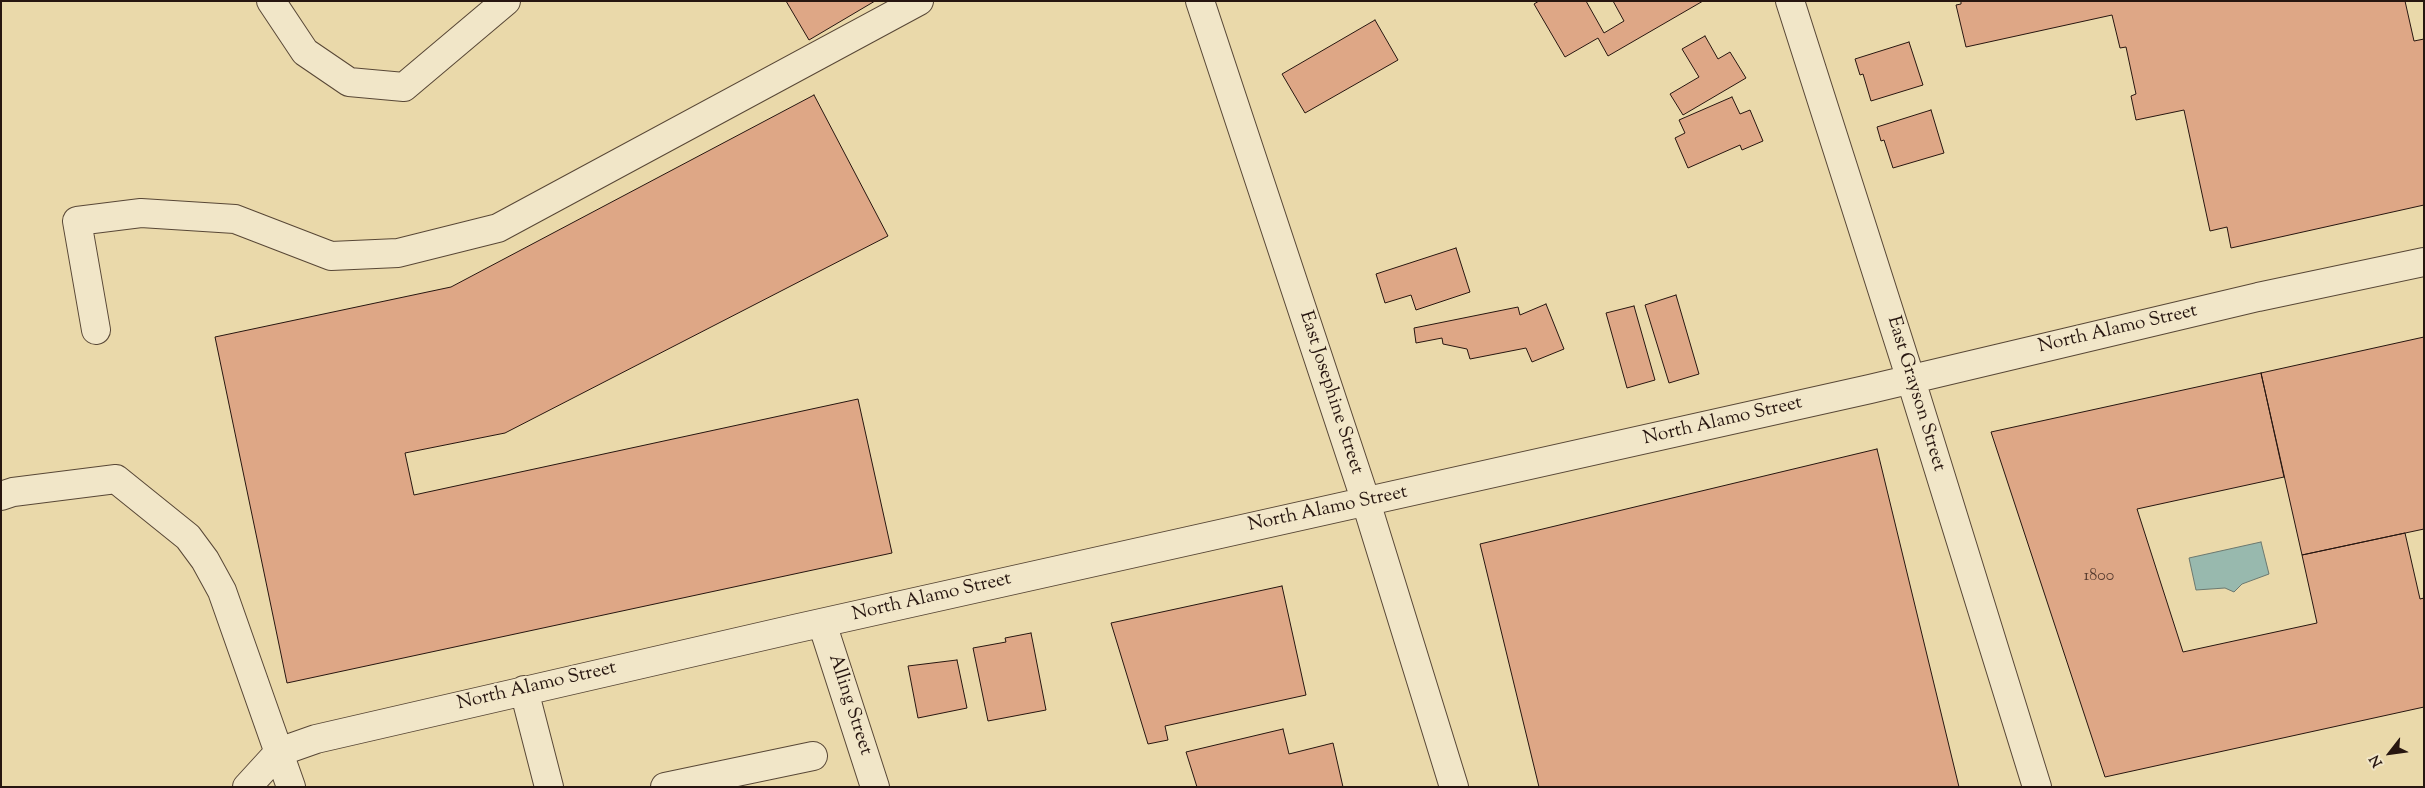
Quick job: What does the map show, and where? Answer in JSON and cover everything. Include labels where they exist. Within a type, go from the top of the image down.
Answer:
[{"type":"street","points":[[271,1],[305,52],[349,82],[404,87],[506,1]]},
{"type":"street","points":[[96,330],[77,221],[141,213],[235,219],[331,256],[398,254],[498,228],[919,1]]},
{"type":"street","name":"East Josephine Street","points":[[1200,1],[1366,502],[1454,787]]},
{"type":"street","name":"East Grayson Street","points":[[1790,1],[1911,380],[2037,787]]},
{"type":"street","name":"North Alamo Street","points":[[247,787],[279,752],[316,739],[524,690],[1911,380],[2258,297],[2424,262]]},
{"type":"street","points":[[1,496],[13,492],[116,479],[188,537],[206,560],[222,592],[291,787]]},
{"type":"street","name":"Alling Street","points":[[822,623],[875,787]]},
{"type":"street","points":[[524,690],[549,787]]},
{"type":"street","points":[[665,787],[813,756]]},
{"type":"water","points":[[2261,542],[2269,574],[2242,584],[2234,592],[2225,588],[2196,590],[2189,558]]},
{"type":"building","points":[[786,1],[875,1],[809,40]]},
{"type":"building","points":[[1539,1],[1586,1],[1604,33],[1624,21],[1613,1],[1703,1],[1608,56],[1598,38],[1565,57],[1534,4]]},
{"type":"building","points":[[1961,1],[2405,1],[2414,41],[2424,39],[2424,205],[2231,248],[2227,227],[2210,231],[2184,110],[2136,120],[2131,96],[2136,94],[2126,47],[2120,48],[2112,15],[1966,47],[1956,5],[1961,4]]},
{"type":"building","points":[[1375,20],[1398,60],[1305,113],[1282,74]]},
{"type":"building","points":[[1705,36],[1718,59],[1730,52],[1746,78],[1683,115],[1670,94],[1699,77],[1682,49]]},
{"type":"building","points":[[1909,42],[1923,85],[1871,101],[1863,74],[1860,75],[1855,59]]},
{"type":"building","points":[[814,95],[888,236],[505,433],[405,453],[414,495],[858,399],[892,553],[287,683],[215,337],[451,287]]},
{"type":"building","points":[[1732,97],[1740,114],[1750,110],[1763,141],[1742,150],[1740,145],[1688,168],[1675,138],[1685,133],[1679,120]]},
{"type":"building","points":[[1931,110],[1944,153],[1893,168],[1884,140],[1881,141],[1877,127]]},
{"type":"building","points":[[1456,248],[1470,292],[1416,310],[1411,295],[1385,303],[1376,274]]},
{"type":"building","points":[[1676,295],[1699,374],[1669,383],[1645,305]]},
{"type":"building","points":[[1546,304],[1564,349],[1532,362],[1526,348],[1470,359],[1467,349],[1443,344],[1442,338],[1416,343],[1414,328],[1518,307],[1520,315]]},
{"type":"building","points":[[1634,306],[1655,380],[1627,388],[1606,313]]},
{"type":"building","points":[[2424,337],[2424,529],[2302,555],[2261,373]]},
{"type":"building","points":[[2261,373],[2284,477],[2137,509],[2183,652],[2317,623],[2302,555],[2405,533],[2420,599],[2424,598],[2424,707],[2105,777],[1991,432]]},
{"type":"building","points":[[1877,449],[1959,787],[1539,787],[1480,544]]},
{"type":"building","points":[[1282,586],[1306,695],[1165,726],[1168,740],[1148,744],[1111,623]]},
{"type":"building","points":[[1031,633],[1046,710],[988,721],[973,648],[1006,642],[1005,638]]},
{"type":"building","points":[[957,660],[967,708],[918,718],[908,666]]},
{"type":"building","points":[[1283,729],[1289,754],[1333,743],[1343,787],[1197,787],[1186,752]]}]
